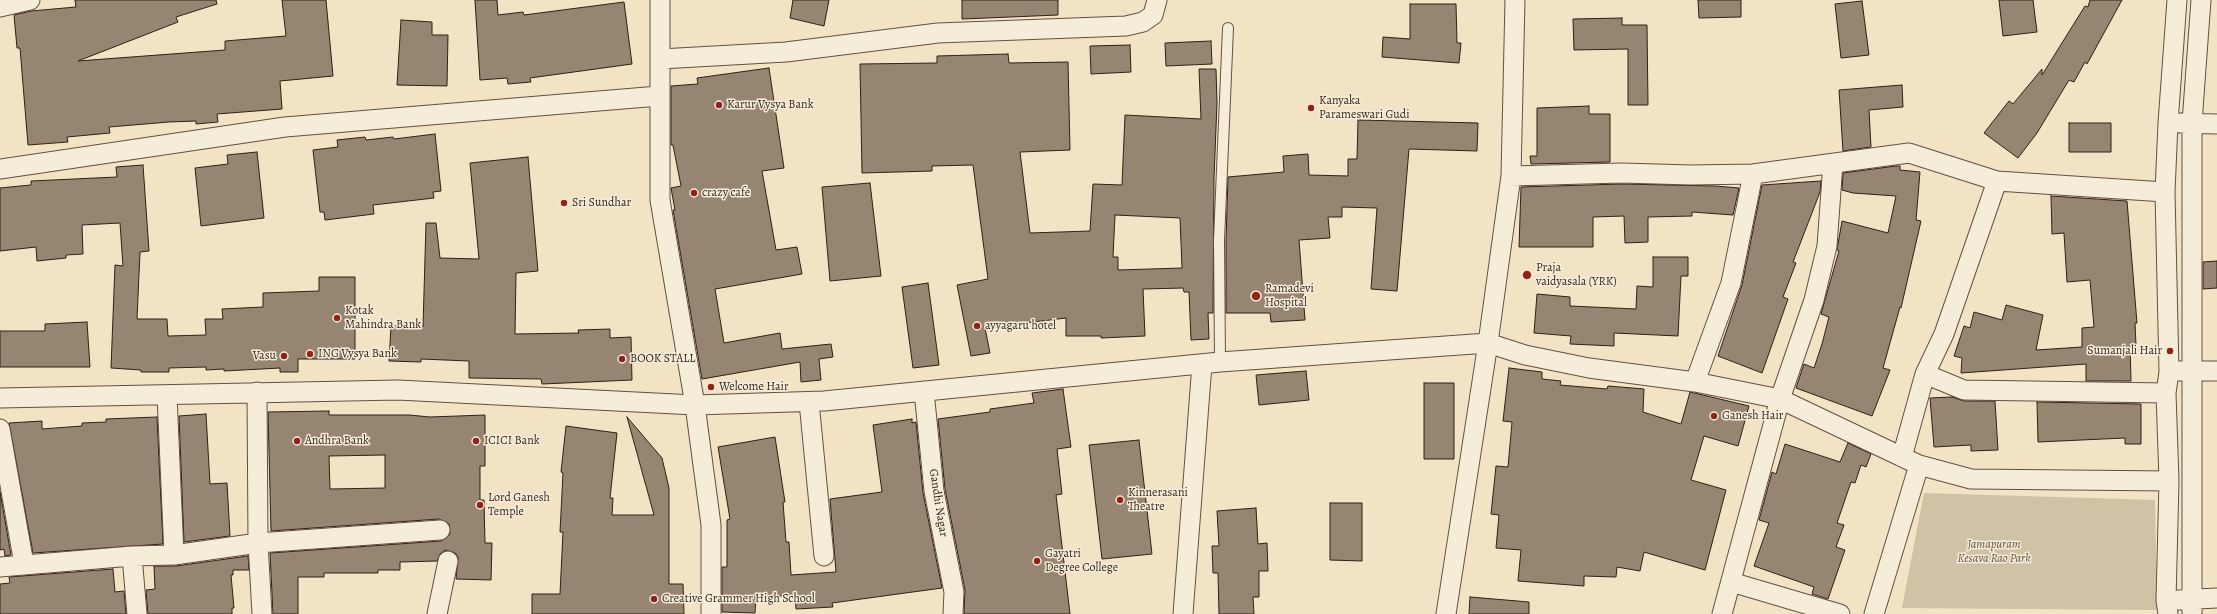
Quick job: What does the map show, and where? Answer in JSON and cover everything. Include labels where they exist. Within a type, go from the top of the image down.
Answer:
[{"type":"street","points":[[0,7],[30,0]]},
{"type":"street","points":[[660,0],[660,59],[658,96],[660,200],[695,405],[711,525],[710,614]]},
{"type":"street","points":[[660,59],[786,52],[938,33],[1126,26],[1143,22],[1153,15],[1157,0]]},
{"type":"street","points":[[1446,614],[1488,343],[1511,176],[1515,0]]},
{"type":"street","points":[[2177,0],[2168,123],[2165,192],[2169,372],[2166,393],[2169,481],[2167,607],[2191,607],[2217,598]]},
{"type":"street","points":[[2191,607],[2192,124],[2201,0]]},
{"type":"street","points":[[0,170],[285,127],[658,96]]},
{"type":"street","points":[[2168,123],[2217,124]]},
{"type":"street","points":[[1511,176],[1622,173],[1692,175],[1754,174],[1909,153],[1997,181],[2165,192]]},
{"type":"street","points":[[1722,614],[1780,399],[1814,300],[1825,253],[1833,163]]},
{"type":"street","points":[[1695,382],[1731,283],[1754,174]]},
{"type":"street","points":[[1902,457],[1925,374],[1944,334],[1997,181]]},
{"type":"street","points":[[0,398],[398,390],[695,405],[809,402],[1211,363],[1488,343],[1525,355],[1589,368],[1695,382],[1780,399],[1919,466],[1972,479],[2169,481]]},
{"type":"street","points":[[1183,614],[1211,363]]},
{"type":"street","points":[[2169,372],[2217,371]]},
{"type":"street","points":[[1925,374],[1964,390],[2166,393]]},
{"type":"street","name":"Gandhi Nagar","points":[[924,391],[934,491],[954,592],[953,614]]},
{"type":"street","points":[[257,392],[258,543],[262,614]]},
{"type":"street","points":[[167,395],[174,555]]},
{"type":"street","points":[[809,402],[824,556]]},
{"type":"street","points":[[0,429],[24,564]]},
{"type":"street","points":[[1874,614],[1919,466]]},
{"type":"street","points":[[0,567],[132,556],[174,555],[258,543],[440,530]]},
{"type":"street","points":[[132,556],[137,614]]},
{"type":"street","points":[[437,614],[448,561]]},
{"type":"street","points":[[1731,582],[1840,614]]},
{"type":"lane","points":[[1211,363],[1219,240],[1228,28]]},
{"type":"green space","name":"Jamapuram Kesava Rao Park","points":[[1924,493],[2155,500],[2157,610],[1902,608]]},
{"type":"building","points":[[75,0],[216,0],[217,4],[176,17],[178,22],[78,61],[225,50],[225,41],[286,36],[282,0],[326,0],[333,76],[280,81],[282,109],[217,114],[218,122],[196,124],[196,121],[169,122],[109,127],[110,133],[67,137],[68,142],[28,145],[20,48],[17,48],[14,15],[31,11],[76,7]]},
{"type":"building","points":[[475,0],[497,0],[498,15],[523,12],[524,15],[624,2],[632,64],[530,78],[531,82],[508,84],[507,78],[480,80]]},
{"type":"building","points":[[793,0],[829,0],[824,26],[790,18]]},
{"type":"building","points":[[962,0],[1058,0],[1058,15],[962,19]]},
{"type":"building","points":[[1698,0],[1741,0],[1741,17],[1699,18]]},
{"type":"building","points":[[1999,0],[2033,0],[2037,32],[2003,36]]},
{"type":"building","points":[[2090,0],[2122,0],[2087,64],[2085,62],[2074,82],[2069,80],[2037,133],[2018,158],[1984,133],[2009,101],[2013,104],[2042,69],[2042,75],[2085,6],[2088,7]]},
{"type":"building","points":[[1862,1],[1869,55],[1841,58],[1835,4]]},
{"type":"building","points":[[1410,4],[1456,4],[1457,43],[1461,43],[1459,63],[1382,57],[1383,37],[1410,39]]},
{"type":"building","points":[[1622,18],[1622,25],[1647,25],[1648,105],[1628,105],[1628,49],[1574,50],[1573,19]]},
{"type":"building","points":[[401,20],[432,22],[432,35],[448,35],[447,86],[397,85]]},
{"type":"building","points":[[1211,41],[1212,64],[1166,66],[1165,43]]},
{"type":"building","points":[[1130,45],[1131,72],[1091,74],[1090,46]]},
{"type":"building","points":[[1008,54],[1009,63],[1068,62],[1070,150],[1020,152],[1030,233],[1090,231],[1093,184],[1122,185],[1125,115],[1201,119],[1199,69],[1216,69],[1217,103],[1214,178],[1213,313],[1208,313],[1209,339],[1191,340],[1189,292],[1184,292],[1183,288],[1143,289],[1145,336],[1101,338],[1101,336],[1066,336],[1066,318],[985,328],[990,353],[971,356],[957,285],[988,279],[973,165],[932,166],[932,171],[862,173],[860,64],[937,63],[937,56]],"holes":[[[1115,215],[1180,218],[1182,268],[1118,270],[1118,257],[1113,257]]]},
{"type":"building","points":[[769,68],[784,168],[762,171],[776,250],[797,247],[802,274],[715,289],[724,343],[780,333],[782,349],[831,344],[833,357],[819,359],[821,380],[801,382],[800,362],[702,379],[673,210],[675,210],[671,188],[681,186],[673,145],[671,145],[671,86],[698,84],[697,78]]},
{"type":"building","points":[[1902,85],[1903,107],[1869,110],[1871,147],[1843,151],[1839,90]]},
{"type":"building","points":[[1589,106],[1589,114],[1610,114],[1610,162],[1531,164],[1530,156],[1537,156],[1537,108]]},
{"type":"building","points":[[1358,120],[1478,123],[1477,151],[1409,149],[1397,291],[1371,289],[1377,208],[1342,207],[1342,217],[1328,217],[1330,238],[1299,240],[1305,320],[1271,322],[1270,313],[1226,313],[1228,177],[1284,172],[1283,156],[1308,154],[1309,175],[1348,176],[1348,159],[1357,159]]},
{"type":"building","points":[[2069,123],[2111,123],[2111,152],[2069,152]]},
{"type":"building","points":[[435,134],[441,191],[433,192],[434,198],[373,205],[374,214],[325,220],[324,212],[320,212],[313,150],[338,147],[337,140],[365,137],[366,140],[393,137],[394,139]]},
{"type":"building","points":[[257,152],[264,218],[201,226],[195,168],[228,164],[227,155]]},
{"type":"building","points":[[528,157],[538,271],[516,273],[515,334],[579,333],[578,330],[610,329],[610,338],[631,337],[632,380],[542,384],[541,379],[469,378],[469,361],[421,359],[421,362],[389,361],[391,326],[423,327],[426,223],[436,223],[440,258],[479,259],[470,163]]},
{"type":"building","points":[[143,165],[149,251],[140,252],[137,319],[167,319],[168,336],[206,335],[205,319],[223,319],[222,309],[263,307],[263,293],[319,291],[319,277],[355,277],[355,359],[298,359],[298,372],[280,372],[280,368],[224,371],[224,369],[206,370],[206,367],[169,368],[169,372],[141,372],[141,370],[111,368],[115,265],[123,266],[120,223],[82,225],[83,254],[66,255],[66,258],[37,261],[36,247],[0,251],[0,188],[31,185],[31,181],[117,177],[116,167]]},
{"type":"building","points":[[1900,166],[1900,170],[1920,172],[1916,220],[1921,221],[1901,308],[1900,307],[1883,368],[1890,370],[1872,416],[1796,388],[1804,364],[1814,368],[1822,344],[1829,317],[1821,314],[1839,251],[1837,250],[1842,221],[1888,233],[1896,196],[1853,193],[1842,190],[1843,173]]},
{"type":"building","points":[[1821,181],[1820,192],[1793,262],[1796,263],[1783,297],[1788,299],[1762,373],[1718,356],[1742,285],[1762,185]]},
{"type":"building","points":[[870,183],[881,276],[830,281],[822,187]]},
{"type":"building","points":[[1622,184],[1739,188],[1733,215],[1692,212],[1692,216],[1648,217],[1648,242],[1625,243],[1624,216],[1593,217],[1593,247],[1519,247],[1521,187]]},
{"type":"building","points":[[2051,196],[2127,201],[2137,323],[2135,323],[2136,345],[2130,345],[2131,381],[2086,381],[2086,364],[1961,373],[1962,358],[1954,356],[1964,326],[1970,328],[1974,312],[2002,320],[2006,305],[2043,315],[2036,350],[2082,347],[2082,328],[2094,327],[2090,280],[2067,282],[2064,233],[2052,234]]},
{"type":"building","points":[[1653,257],[1688,257],[1688,276],[1681,276],[1678,336],[1614,333],[1614,346],[1570,344],[1571,336],[1534,333],[1537,294],[1570,297],[1570,306],[1636,309],[1637,286],[1653,287]]},
{"type":"building","points":[[2217,261],[2217,288],[2203,289],[2203,262]]},
{"type":"building","points":[[928,283],[939,365],[913,368],[902,287]]},
{"type":"building","points":[[87,322],[90,367],[0,367],[0,331],[45,331],[45,324]]},
{"type":"building","points":[[1509,368],[1542,372],[1542,379],[1561,381],[1560,385],[1607,389],[1608,386],[1644,389],[1643,412],[1681,424],[1690,392],[1749,406],[1738,446],[1704,436],[1691,480],[1726,490],[1705,570],[1644,552],[1640,571],[1617,567],[1616,577],[1584,576],[1584,586],[1518,581],[1521,550],[1496,548],[1499,515],[1491,514],[1496,466],[1508,467],[1512,422],[1503,421]]},
{"type":"building","points":[[1306,371],[1309,400],[1259,405],[1256,375]]},
{"type":"building","points":[[1424,383],[1454,383],[1454,459],[1424,459]]},
{"type":"building","points":[[1063,389],[1071,447],[1057,449],[1062,494],[1056,495],[1070,614],[964,614],[965,590],[945,489],[938,419],[990,412],[990,409],[1034,403],[1032,393]]},
{"type":"building","points":[[1952,397],[1964,401],[1995,401],[1998,450],[1971,451],[1971,445],[1934,447],[1930,398]]},
{"type":"building","points":[[2037,402],[2141,404],[2141,444],[2125,444],[2125,438],[2038,442]]},
{"type":"building","points":[[329,411],[329,415],[409,415],[430,417],[485,415],[485,466],[480,466],[480,500],[484,500],[485,543],[492,543],[491,580],[456,579],[458,557],[455,553],[445,550],[440,554],[437,561],[400,562],[400,570],[378,570],[378,573],[324,573],[324,577],[298,577],[298,614],[273,614],[270,553],[441,541],[450,534],[449,524],[439,519],[271,531],[268,412]],"holes":[[[385,455],[385,488],[330,489],[329,456]]]},
{"type":"building","points":[[206,414],[210,484],[227,483],[230,536],[184,542],[179,416]]},
{"type":"building","points":[[157,417],[163,544],[33,553],[9,423],[42,421],[42,429],[82,426],[82,423],[106,422],[106,419]]},
{"type":"building","points":[[627,417],[662,458],[669,488],[669,584],[683,584],[684,614],[532,614],[532,594],[560,594],[563,532],[560,532],[563,473],[561,472],[566,426],[617,433],[610,498],[613,498],[612,515],[654,515]]},
{"type":"building","points":[[912,419],[912,423],[916,422],[923,493],[942,588],[832,603],[833,607],[796,609],[795,596],[756,596],[755,613],[722,612],[722,567],[727,567],[727,520],[730,519],[718,447],[775,437],[785,502],[783,502],[786,542],[789,542],[791,575],[836,572],[830,499],[882,492],[873,425]]},
{"type":"building","name":"Kinnerasani Theatre","points":[[1139,440],[1152,554],[1102,559],[1089,445]]},
{"type":"building","points":[[1848,443],[1871,454],[1866,467],[1861,465],[1855,483],[1851,482],[1837,523],[1844,525],[1836,547],[1845,550],[1828,599],[1812,594],[1814,587],[1754,566],[1769,523],[1759,520],[1772,472],[1776,474],[1785,444],[1840,462]]},
{"type":"building","points":[[0,492],[11,555],[5,556],[4,549],[0,550]]},
{"type":"building","points":[[1330,503],[1362,503],[1362,561],[1330,560]]},
{"type":"building","points":[[1256,508],[1258,544],[1267,543],[1268,571],[1259,571],[1259,597],[1253,597],[1254,614],[1219,614],[1218,573],[1213,573],[1212,546],[1219,546],[1217,511]]},
{"type":"building","points":[[248,556],[249,570],[233,570],[233,575],[231,575],[234,608],[232,608],[232,614],[148,614],[146,590],[155,589],[154,566],[176,566]]},
{"type":"building","points":[[113,569],[115,592],[124,591],[126,614],[0,614],[0,584],[10,583],[9,577]]},
{"type":"building","points":[[1470,597],[1529,602],[1529,614],[1469,614]]},
{"type":"place","name":"Karur Vysya Bank","points":[[719,105]]},
{"type":"place","name":"Kanyaka Parameswari Gudi","points":[[1311,108]]},
{"type":"place","name":"crazy cafe","points":[[694,193]]},
{"type":"place","name":"Sri Sundhar","points":[[564,203]]},
{"type":"place","name":"Praja vaidyasala (YRK)","points":[[1527,275]]},
{"type":"place","name":"Ramadevi Hospital","points":[[1256,296]]},
{"type":"place","name":"Kotak Mahindra Bank","points":[[337,318]]},
{"type":"place","name":"ayyagaru hotel","points":[[977,326]]},
{"type":"place","name":"Sumanjali Hair","points":[[2170,351]]},
{"type":"place","name":"ING Vysya Bank","points":[[310,354]]},
{"type":"place","name":"Vasu","points":[[284,356]]},
{"type":"place","name":"BOOK STALL","points":[[622,359]]},
{"type":"place","name":"Welcome Hair","points":[[711,387]]},
{"type":"place","name":"Ganesh Hair","points":[[1714,416]]},
{"type":"place","name":"Andhra Bank","points":[[297,441]]},
{"type":"place","name":"ICICI Bank","points":[[476,441]]},
{"type":"place","name":"Kinnerasani Theatre","points":[[1120,500]]},
{"type":"place","name":"Lord Ganesh Temple","points":[[480,505]]},
{"type":"place","name":"Gayatri Degree College","points":[[1037,561]]},
{"type":"place","name":"Creative Grammer High School","points":[[654,599]]}]
